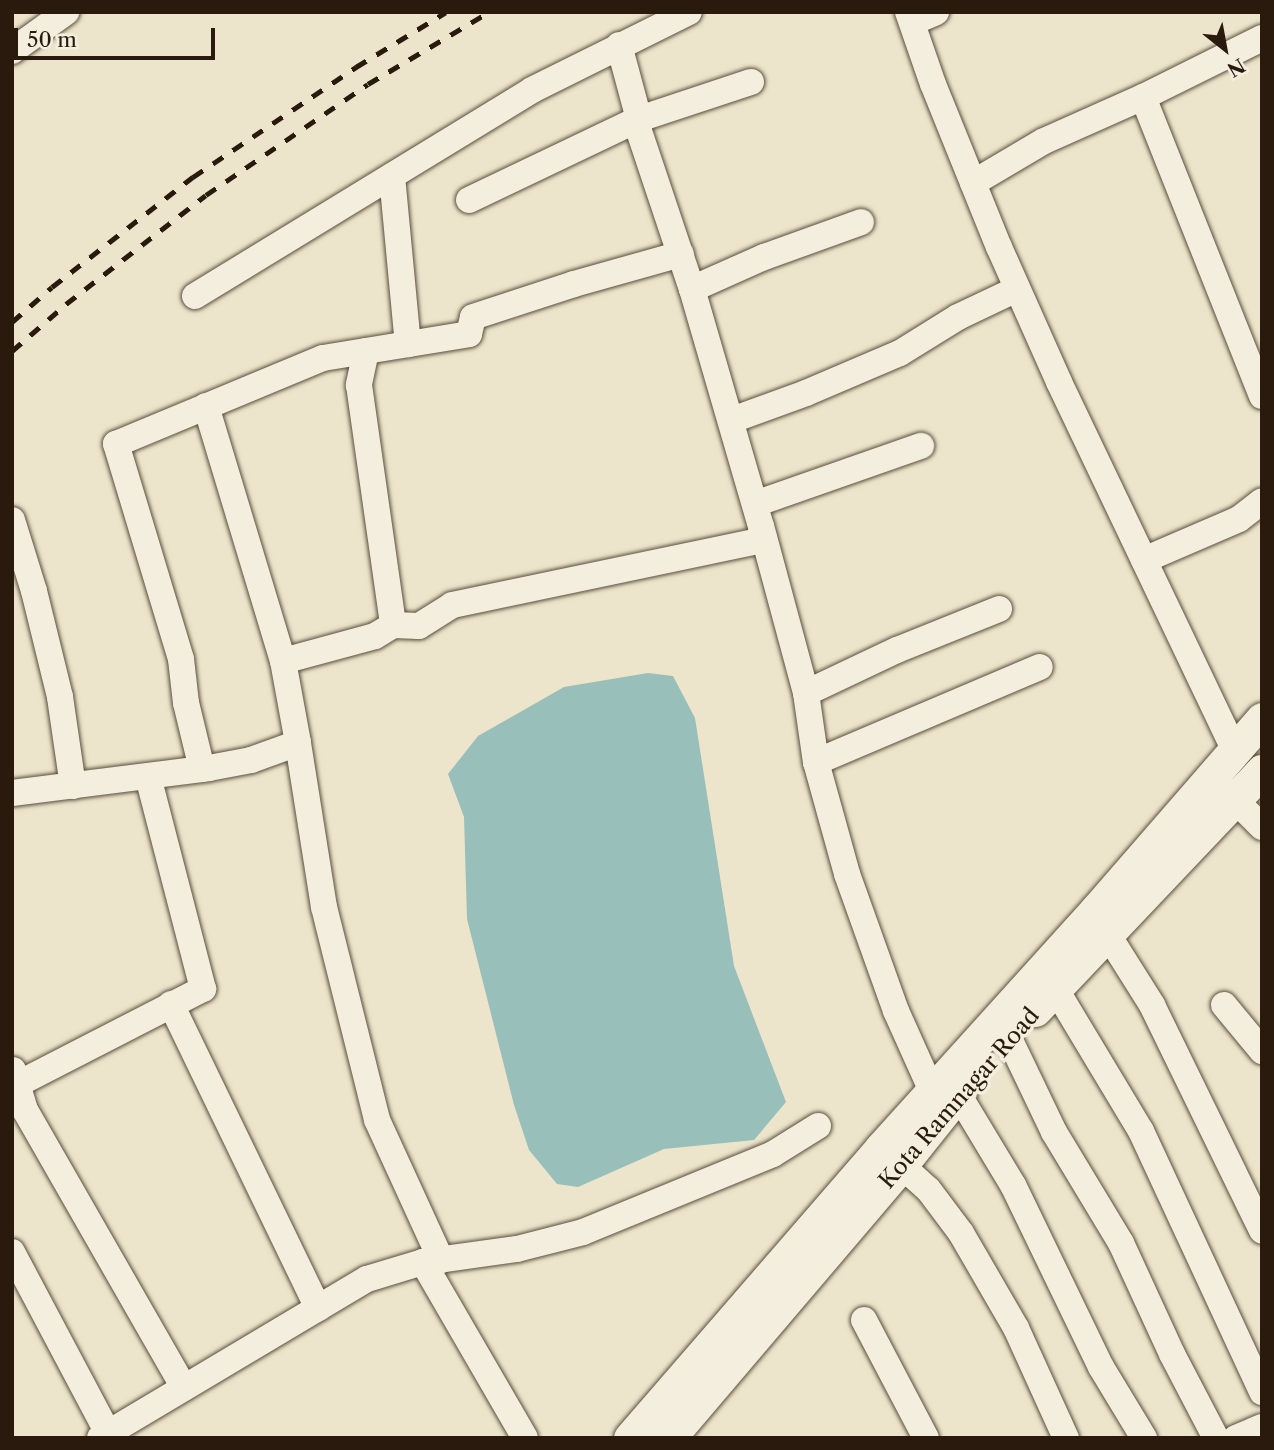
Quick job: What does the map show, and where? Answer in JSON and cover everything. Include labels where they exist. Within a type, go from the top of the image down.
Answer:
[{"type":"street","points":[[12,51],[66,12]]},
{"type":"street","points":[[195,296],[532,90],[689,12]]},
{"type":"street","points":[[919,16],[933,84],[1017,289],[1234,749]]},
{"type":"street","points":[[973,183],[1044,141],[1143,97],[1262,38]]},
{"type":"street","points":[[619,45],[639,119],[639,131],[681,254],[732,420],[806,692],[816,762],[847,874],[896,1011],[1013,1185],[1101,1367],[1143,1438]]},
{"type":"street","points":[[469,200],[639,119],[751,82]]},
{"type":"street","points":[[1143,97],[1262,396]]},
{"type":"street","points":[[392,176],[408,344]]},
{"type":"street","points":[[692,289],[764,257],[861,222]]},
{"type":"street","points":[[202,769],[186,703],[181,659],[116,444],[323,358],[469,334],[473,317],[574,284],[681,254]]},
{"type":"street","points":[[732,420],[806,393],[900,353],[958,317],[1017,289]]},
{"type":"street","points":[[366,351],[359,385],[393,625]]},
{"type":"street","points":[[206,406],[283,660],[324,907],[377,1120],[432,1261],[525,1438]]},
{"type":"street","points":[[755,504],[921,446]]},
{"type":"street","points":[[1144,560],[1239,519],[1262,501]]},
{"type":"street","points":[[12,520],[34,591],[60,697],[73,786]]},
{"type":"street","points":[[283,660],[375,636],[393,625],[419,625],[452,605],[764,540]]},
{"type":"street","points":[[806,692],[897,650],[999,609]]},
{"type":"street","points":[[816,762],[1040,667]]},
{"type":"street","points":[[630,1438],[946,1086],[1224,789],[1234,749],[1262,719]]},
{"type":"street","points":[[12,793],[202,769],[251,760],[298,743]]},
{"type":"street","name":"Kota Ramnagar Road","points":[[669,1438],[901,1165],[946,1086],[1009,1038],[1108,934],[1224,789],[1262,771]]},
{"type":"street","points":[[148,777],[202,989],[14,1079],[25,1110],[184,1388]]},
{"type":"street","points":[[1224,789],[1262,827]]},
{"type":"street","points":[[1108,934],[1152,1005],[1262,1231]]},
{"type":"street","points":[[1055,988],[1141,1131],[1262,1392]]},
{"type":"street","points":[[172,1004],[318,1308]]},
{"type":"street","points":[[1224,1005],[1262,1051]]},
{"type":"street","points":[[1009,1038],[1054,1132],[1121,1243],[1172,1354],[1216,1438]]},
{"type":"street","points":[[12,1252],[104,1435],[367,1279],[432,1261],[517,1249],[583,1232],[773,1154],[818,1126]]},
{"type":"street","points":[[901,1165],[929,1189],[961,1233],[1016,1328],[1066,1438]]},
{"type":"street","points":[[864,1320],[926,1438]]},
{"type":"street","points":[[1236,1438],[1262,1427]]},
{"type":"water","points":[[648,673],[673,676],[695,718],[734,966],[786,1102],[754,1140],[664,1149],[578,1187],[557,1184],[529,1150],[514,1105],[467,919],[464,817],[448,774],[478,736],[564,687]]},
{"type":"railway","points":[[12,322],[52,287],[193,177],[356,67],[446,12]]},
{"type":"railway","points":[[12,351],[66,304],[206,195],[368,84],[489,12]]}]
